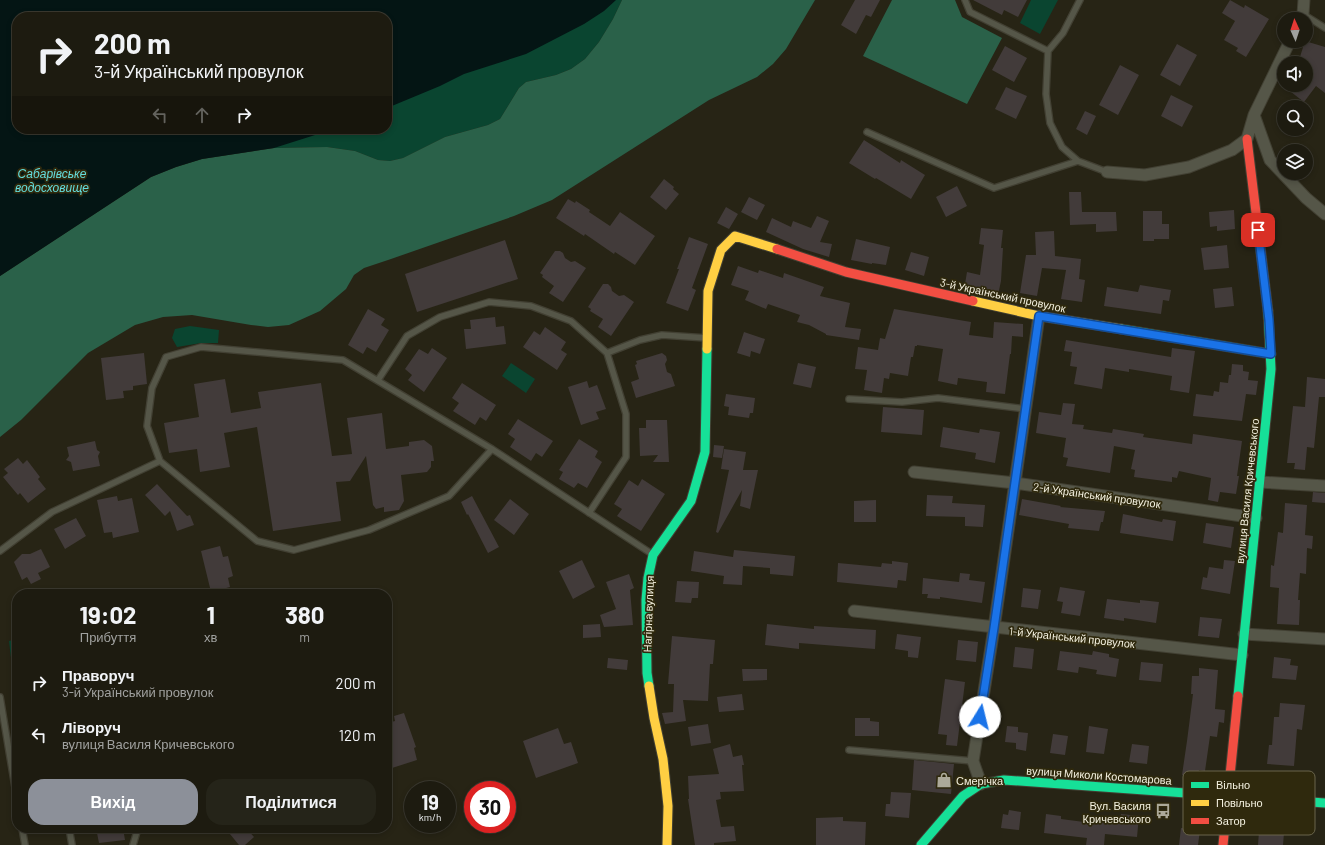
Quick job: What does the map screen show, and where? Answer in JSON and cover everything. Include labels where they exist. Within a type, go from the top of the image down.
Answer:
[{"type":"street","points":[[1302,12],[1304,0]]},
{"type":"street","points":[[1107,172],[1145,175],[1189,167],[1232,150],[1247,139],[1254,115],[1287,48]]},
{"type":"street","points":[[1254,115],[1270,160],[1306,198],[1325,214]]},
{"type":"street","name":"вулиця Василя Кричевського","points":[[1231,771],[1271,369],[1269,320],[1247,139]]},
{"type":"street","name":"3-й Український провулок","points":[[735,236],[846,272],[1039,316],[1271,354]]},
{"type":"street","name":"Нагірна вулиця","points":[[666,845],[668,806],[663,758],[654,718],[647,673],[646,600],[648,578],[653,555],[691,501],[705,452],[708,291],[721,250],[735,236]]},
{"type":"street","points":[[981,784],[972,761],[994,628],[1039,316]]},
{"type":"street","name":"2-й Український провулок","points":[[914,472],[1015,483],[1256,518]]},
{"type":"street","points":[[1260,482],[1325,486]]},
{"type":"street","name":"1-й Український провулок","points":[[854,611],[1242,655]]},
{"type":"street","points":[[1244,634],[1325,639]]},
{"type":"street","name":"вулиця Миколи Костомарова","points":[[921,845],[963,796],[981,784],[1004,780],[1183,794]]},
{"type":"street","name":"вулиця Миколи Костомарова","points":[[1315,802],[1325,803]]},
{"type":"street","name":"вулиця Василя Кричевського","points":[[1223,845],[1224,835]]},
{"type":"lane","points":[[965,0],[970,12],[1048,51]]},
{"type":"lane","points":[[1080,0],[1063,33],[1048,51],[1046,94],[1050,123],[1062,147],[1078,161],[1107,172]]},
{"type":"lane","points":[[1313,22],[1325,28]]},
{"type":"lane","points":[[867,132],[994,188],[1078,161]]},
{"type":"lane","points":[[378,380],[407,336],[440,317],[489,302],[531,306],[571,321],[606,353],[626,414],[626,457],[589,513]]},
{"type":"lane","points":[[606,353],[640,340],[662,335],[707,338]]},
{"type":"lane","points":[[492,449],[448,496],[369,530],[294,550],[257,541],[160,462],[147,426],[152,388],[166,357],[201,347],[343,360],[492,449],[653,555]]},
{"type":"lane","points":[[849,398],[902,402],[938,398],[1026,408]]},
{"type":"lane","points":[[0,551],[52,512],[160,462]]},
{"type":"lane","points":[[0,697],[12,769]]},
{"type":"lane","points":[[849,750],[972,761]]},
{"type":"lane","points":[[23,833],[24,845]]},
{"type":"lane","points":[[70,833],[72,845]]},
{"type":"lane","points":[[133,845],[137,833]]},
{"type":"green space","points":[[529,0],[622,0],[613,19],[599,42],[585,59],[571,69],[556,75],[526,82],[519,88],[500,119],[488,125],[445,137],[403,158],[390,161],[378,160],[355,151],[327,147],[274,148],[225,134],[392,134],[392,63]]},
{"type":"green space","points":[[622,0],[815,0],[786,49],[773,64],[757,77],[709,100],[552,200],[514,216],[364,268],[354,275],[346,289],[320,311],[289,325],[268,327],[192,315],[163,317],[135,325],[88,353],[21,420],[0,437],[0,276],[151,177],[176,167],[202,159],[274,148],[327,147],[355,151],[378,160],[390,161],[403,158],[445,137],[488,125],[500,119],[519,88],[526,82],[556,75],[571,69],[585,59],[599,42],[613,19]]},
{"type":"green space","points":[[892,0],[955,0],[962,17],[1002,38],[967,104],[863,56]]},
{"type":"green space","points":[[1031,0],[1058,0],[1040,34],[1020,23]]},
{"type":"green space","points":[[190,326],[219,330],[218,343],[201,343],[177,347],[172,338],[175,329]]},
{"type":"green space","points":[[511,363],[535,379],[526,393],[502,376]]},
{"type":"green space","points":[[12,640],[12,666],[9,641]]},
{"type":"water","name":"Сабарівське водосховище","points":[[0,0],[616,0],[604,11],[584,24],[526,54],[464,74],[440,86],[392,106],[392,12],[12,12],[12,134],[318,134],[274,148],[202,159],[151,177],[0,276]]},
{"type":"building","points":[[855,0],[880,0],[871,17],[866,15],[856,34],[841,25]]},
{"type":"building","points":[[973,0],[1027,0],[1018,17],[1004,10],[1002,15]]},
{"type":"building","points":[[1230,0],[1244,8],[1245,5],[1269,19],[1246,57],[1236,51],[1238,48],[1224,40],[1235,21],[1222,13]]},
{"type":"building","points":[[1313,43],[1325,47],[1325,93],[1316,86],[1313,90],[1313,56],[1300,56],[1303,48],[1313,48]]},
{"type":"building","points":[[1177,44],[1197,55],[1180,86],[1160,75]]},
{"type":"building","points":[[1005,46],[1027,58],[1014,82],[992,70]]},
{"type":"building","points":[[1120,65],[1139,75],[1118,115],[1099,105]]},
{"type":"building","points":[[1006,87],[1027,96],[1016,119],[995,109]]},
{"type":"building","points":[[1291,92],[1312,92],[1306,100],[1301,100]]},
{"type":"building","points":[[1171,95],[1193,106],[1182,127],[1161,116]]},
{"type":"building","points":[[1085,111],[1096,116],[1087,135],[1076,129]]},
{"type":"building","points":[[864,140],[900,163],[901,160],[925,175],[911,199],[849,163]]},
{"type":"building","points":[[664,179],[674,187],[673,189],[679,194],[666,210],[650,197]]},
{"type":"building","points":[[957,186],[967,206],[946,217],[936,197]]},
{"type":"building","points":[[1069,192],[1081,192],[1082,212],[1116,212],[1117,231],[1096,232],[1096,224],[1070,225]]},
{"type":"building","points":[[749,197],[765,205],[757,220],[741,212]]},
{"type":"building","points":[[568,199],[575,203],[576,201],[590,210],[589,212],[610,226],[620,212],[655,236],[635,265],[615,252],[614,254],[585,234],[584,236],[556,218]]},
{"type":"building","points":[[726,207],[738,214],[729,229],[717,223]]},
{"type":"building","points":[[1234,210],[1235,229],[1217,231],[1217,226],[1210,227],[1209,212]]},
{"type":"building","points":[[1143,211],[1162,211],[1162,224],[1169,224],[1169,239],[1143,241]]},
{"type":"building","points":[[817,216],[829,221],[820,242],[832,244],[829,257],[803,249],[766,232],[772,218],[791,227],[793,221],[811,228]]},
{"type":"building","points":[[981,228],[1003,230],[1001,248],[1003,248],[1001,281],[998,295],[974,290],[974,292],[964,290],[967,272],[980,275],[984,245],[979,244]]},
{"type":"building","points":[[1054,231],[1055,256],[1081,259],[1079,279],[1085,280],[1082,302],[1061,299],[1066,270],[1042,268],[1037,296],[1020,293],[1026,255],[1036,255],[1035,232]]},
{"type":"building","points":[[689,237],[708,244],[692,288],[696,290],[688,311],[666,303]]},
{"type":"building","points":[[856,239],[890,247],[886,265],[851,260]]},
{"type":"building","points":[[505,240],[518,279],[417,312],[405,274]]},
{"type":"building","points":[[1227,245],[1229,268],[1204,270],[1201,248]]},
{"type":"building","points":[[555,251],[560,251],[563,253],[565,258],[571,262],[575,261],[586,268],[563,302],[549,293],[554,286],[542,277],[543,275],[540,273]]},
{"type":"building","points":[[911,252],[929,257],[924,276],[905,270]]},
{"type":"building","points":[[738,266],[758,273],[759,270],[783,278],[784,273],[824,287],[820,296],[850,303],[845,327],[861,329],[859,340],[826,335],[809,325],[797,322],[800,315],[768,304],[766,309],[745,300],[749,291],[731,285]]},
{"type":"building","points":[[603,284],[608,284],[612,291],[619,296],[624,295],[634,302],[611,336],[598,327],[603,319],[590,311],[591,309],[588,307]]},
{"type":"building","points":[[1140,285],[1171,290],[1169,301],[1163,300],[1161,314],[1104,306],[1107,287],[1138,292]]},
{"type":"building","points":[[1232,287],[1234,306],[1215,308],[1213,289]]},
{"type":"building","points":[[368,309],[385,319],[381,325],[389,330],[376,352],[367,347],[363,354],[348,345]]},
{"type":"building","points":[[894,309],[971,322],[969,335],[993,338],[994,322],[1023,324],[1023,337],[1012,336],[1005,394],[986,392],[987,382],[958,378],[957,385],[938,381],[943,349],[917,345],[915,346],[913,357],[911,357],[908,376],[890,373],[889,379],[884,378],[882,393],[864,390],[867,370],[855,369],[858,347],[878,350],[880,338],[885,339]]},
{"type":"building","points":[[495,317],[496,327],[504,326],[506,344],[466,349],[464,329],[471,329],[470,320]]},
{"type":"building","points":[[545,327],[566,342],[561,350],[567,354],[557,370],[523,347],[534,331],[540,335]]},
{"type":"building","points":[[744,332],[765,339],[760,354],[751,351],[750,357],[737,353]]},
{"type":"building","points":[[1066,340],[1171,357],[1172,348],[1195,351],[1189,393],[1170,390],[1172,376],[1129,369],[1129,372],[1105,368],[1102,389],[1074,384],[1077,367],[1070,366],[1072,352],[1064,351]]},
{"type":"building","points":[[432,348],[447,358],[424,392],[408,380],[412,375],[405,369],[419,349],[428,354]]},
{"type":"building","points":[[144,353],[147,384],[133,386],[133,390],[123,391],[124,398],[106,400],[101,358]]},
{"type":"building","points":[[662,353],[666,356],[667,360],[665,364],[667,372],[671,374],[675,386],[636,398],[631,382],[639,379],[635,365],[637,364],[636,361]]},
{"type":"building","points":[[798,363],[816,367],[811,388],[793,384]]},
{"type":"building","points":[[1232,364],[1243,365],[1243,371],[1249,372],[1248,380],[1258,381],[1256,395],[1246,394],[1242,421],[1193,416],[1196,394],[1213,396],[1214,391],[1219,392],[1220,382],[1228,383],[1229,375],[1231,375]]},
{"type":"building","points":[[1307,377],[1325,379],[1325,397],[1319,397],[1314,448],[1307,447],[1305,470],[1294,469],[1295,463],[1287,463],[1293,406],[1305,407]]},
{"type":"building","points":[[225,379],[231,413],[261,408],[258,392],[321,383],[332,456],[352,454],[347,418],[382,413],[386,449],[409,446],[409,442],[424,440],[432,446],[434,461],[431,461],[431,467],[427,472],[401,475],[404,501],[399,510],[384,512],[384,507],[376,509],[373,505],[366,456],[350,481],[336,482],[341,521],[273,531],[257,427],[224,433],[230,467],[200,472],[197,449],[169,453],[164,423],[199,417],[194,384]]},
{"type":"building","points":[[587,381],[589,388],[597,385],[606,409],[596,412],[599,419],[581,425],[568,387]]},
{"type":"building","points":[[462,383],[496,405],[486,421],[480,417],[475,425],[453,411],[459,403],[452,398]]},
{"type":"building","points":[[726,394],[755,398],[753,413],[750,413],[749,418],[728,415],[729,407],[724,406]]},
{"type":"building","points":[[1063,403],[1075,404],[1072,424],[1084,425],[1083,429],[1112,433],[1113,429],[1144,434],[1143,437],[1192,444],[1193,434],[1242,441],[1236,494],[1220,492],[1218,502],[1208,500],[1211,478],[1179,471],[1177,478],[1172,477],[1172,482],[1134,477],[1135,470],[1131,469],[1135,450],[1114,446],[1110,473],[1066,466],[1068,458],[1063,457],[1066,438],[1036,433],[1039,412],[1061,415]]},
{"type":"building","points":[[883,407],[924,410],[922,435],[881,432]]},
{"type":"building","points":[[518,419],[553,441],[542,457],[536,453],[531,461],[510,447],[515,439],[508,434]]},
{"type":"building","points":[[646,420],[667,420],[669,462],[653,462],[658,455],[640,456],[639,428],[646,428]]},
{"type":"building","points":[[943,427],[979,433],[980,429],[1000,432],[995,463],[975,459],[976,453],[940,447]]},
{"type":"building","points":[[579,439],[598,451],[595,457],[602,462],[587,488],[578,483],[574,488],[559,479],[563,472],[559,470]]},
{"type":"building","points":[[95,441],[97,450],[100,452],[98,456],[100,466],[73,471],[71,462],[66,460],[69,456],[67,447]]},
{"type":"building","points":[[714,445],[724,446],[722,458],[713,457]]},
{"type":"building","points":[[724,449],[746,452],[743,470],[758,470],[750,509],[740,506],[742,490],[718,533],[716,532],[729,470],[721,469]]},
{"type":"building","points":[[18,458],[23,464],[27,460],[40,477],[38,479],[46,489],[28,503],[20,493],[18,495],[3,477],[8,473],[4,469]]},
{"type":"building","points":[[642,479],[665,494],[641,531],[617,516],[622,509],[614,504],[629,480],[638,486]]},
{"type":"building","points":[[157,484],[187,516],[190,515],[194,525],[177,531],[170,511],[165,516],[145,495]]},
{"type":"building","points":[[1313,492],[1325,493],[1325,503],[1312,502]]},
{"type":"building","points":[[927,495],[953,496],[952,503],[985,505],[983,527],[965,526],[965,517],[926,516]]},
{"type":"building","points":[[117,496],[118,501],[132,498],[139,532],[113,538],[112,532],[104,533],[97,500]]},
{"type":"building","points":[[472,496],[499,547],[488,553],[461,502]]},
{"type":"building","points":[[510,499],[529,514],[514,535],[494,520]]},
{"type":"building","points":[[1022,499],[1061,506],[1060,507],[1105,511],[1103,522],[1101,522],[1099,531],[1068,528],[1069,524],[1019,515]]},
{"type":"building","points":[[876,500],[876,522],[854,522],[854,501]]},
{"type":"building","points":[[1285,503],[1307,505],[1305,535],[1313,536],[1312,549],[1307,548],[1306,574],[1300,573],[1298,600],[1300,600],[1299,625],[1277,624],[1279,588],[1270,587],[1271,565],[1274,566],[1278,532],[1283,533]]},
{"type":"building","points":[[1123,514],[1162,522],[1163,519],[1176,521],[1173,541],[1120,533]]},
{"type":"building","points":[[76,518],[86,536],[65,549],[54,529]]},
{"type":"building","points":[[1206,523],[1234,527],[1231,548],[1203,543]]},
{"type":"building","points":[[220,546],[223,557],[228,556],[233,576],[228,578],[230,587],[222,589],[210,589],[201,551]]},
{"type":"building","points":[[41,549],[50,567],[38,573],[41,579],[31,584],[27,577],[22,580],[14,562],[22,554],[30,554]]},
{"type":"building","points":[[734,550],[795,556],[793,576],[770,574],[770,568],[743,566],[742,585],[723,584],[724,576],[691,571],[694,551],[733,557]]},
{"type":"building","points":[[582,560],[595,587],[573,599],[559,571]]},
{"type":"building","points":[[1224,560],[1235,561],[1230,594],[1201,589],[1203,577],[1207,578],[1209,567],[1223,569]]},
{"type":"building","points":[[892,561],[908,563],[906,581],[898,580],[897,588],[837,582],[838,563],[881,567],[882,563],[892,564]]},
{"type":"building","points":[[960,573],[970,574],[969,580],[985,582],[982,603],[940,597],[940,599],[927,598],[928,594],[922,594],[923,578],[959,582]]},
{"type":"building","points":[[629,574],[634,588],[630,590],[633,625],[604,627],[600,615],[616,609],[606,582]]},
{"type":"building","points":[[677,581],[699,582],[698,598],[692,598],[691,603],[675,602]]},
{"type":"building","points":[[1060,587],[1085,591],[1080,616],[1061,613],[1063,602],[1057,601]]},
{"type":"building","points":[[1023,588],[1041,590],[1038,609],[1021,607]]},
{"type":"building","points":[[1107,599],[1140,603],[1140,600],[1159,602],[1156,623],[1124,618],[1124,621],[1104,618]]},
{"type":"building","points":[[1200,617],[1222,619],[1219,638],[1198,636]]},
{"type":"building","points":[[600,624],[601,637],[583,638],[583,625]]},
{"type":"building","points":[[767,624],[814,629],[814,626],[876,630],[875,649],[799,643],[799,649],[765,645]]},
{"type":"building","points":[[897,634],[921,637],[918,658],[908,657],[908,651],[895,649]]},
{"type":"building","points":[[672,636],[715,640],[713,664],[710,664],[708,701],[683,700],[686,721],[665,724],[662,713],[673,712],[674,684],[668,684]]},
{"type":"building","points":[[958,640],[978,642],[976,662],[956,660]]},
{"type":"building","points":[[1015,647],[1034,649],[1032,669],[1013,667]]},
{"type":"building","points":[[1060,651],[1092,655],[1093,651],[1109,654],[1109,657],[1119,659],[1116,677],[1096,674],[1097,670],[1079,667],[1078,673],[1057,670]]},
{"type":"building","points":[[1274,657],[1291,659],[1290,665],[1298,666],[1296,680],[1272,678]]},
{"type":"building","points":[[608,658],[628,660],[627,670],[607,668]]},
{"type":"building","points":[[1141,662],[1163,664],[1161,682],[1139,680]]},
{"type":"building","points":[[1199,668],[1218,670],[1215,709],[1225,710],[1224,723],[1219,722],[1217,737],[1210,736],[1205,771],[1183,771],[1182,775],[1193,694],[1191,694],[1192,676],[1199,676]]},
{"type":"building","points":[[742,669],[767,669],[767,680],[743,681]]},
{"type":"building","points":[[945,679],[965,682],[957,746],[946,745],[947,735],[938,734]]},
{"type":"building","points":[[742,694],[744,710],[719,712],[717,697]]},
{"type":"building","points":[[1280,703],[1305,705],[1302,730],[1297,729],[1294,766],[1267,764],[1269,745],[1272,745],[1274,717],[1279,717]]},
{"type":"building","points":[[404,713],[416,747],[414,748],[417,760],[392,768],[392,722],[395,721],[394,716]]},
{"type":"building","points":[[855,718],[870,718],[870,721],[879,722],[879,736],[855,736]]},
{"type":"building","points":[[708,724],[711,743],[691,746],[688,727]]},
{"type":"building","points":[[1007,726],[1018,727],[1018,732],[1028,733],[1026,751],[1016,749],[1016,743],[1005,742]]},
{"type":"building","points":[[1089,726],[1108,729],[1104,754],[1086,752]]},
{"type":"building","points":[[558,728],[564,744],[571,742],[578,763],[536,778],[523,741]]},
{"type":"building","points":[[1053,734],[1068,736],[1065,755],[1050,753]]},
{"type":"building","points":[[730,744],[733,757],[742,755],[744,765],[742,765],[744,791],[720,792],[721,799],[716,800],[721,827],[734,826],[736,841],[714,843],[714,845],[695,845],[688,799],[688,776],[719,774],[713,749]]},
{"type":"building","points":[[1132,744],[1149,746],[1147,764],[1129,762]]},
{"type":"building","points":[[914,760],[954,764],[951,794],[912,790]]},
{"type":"building","points":[[891,792],[911,793],[909,818],[885,816],[886,804],[890,804]]},
{"type":"building","points":[[1009,810],[1021,812],[1019,830],[1001,828],[1003,814],[1008,815]]},
{"type":"building","points":[[1046,814],[1061,816],[1061,819],[1084,822],[1085,817],[1120,822],[1121,814],[1139,816],[1137,837],[1105,834],[1104,845],[1086,845],[1087,838],[1044,833]]},
{"type":"building","points":[[843,817],[843,821],[866,822],[865,845],[816,845],[816,818]]},
{"type":"building","points":[[1181,828],[1183,828],[1183,835],[1199,835],[1198,845],[1179,845]]},
{"type":"building","points":[[97,833],[124,833],[125,840],[99,843]]},
{"type":"building","points":[[229,833],[250,833],[254,837],[245,845],[239,845]]},
{"type":"building","points":[[1259,835],[1284,835],[1283,845],[1258,845]]},
{"type":"traffic: fast","points":[[1238,696],[1271,369],[1268,311]]},
{"type":"traffic: fast","points":[[1121,329],[1271,354]]},
{"type":"traffic: fast","points":[[649,686],[647,673],[646,600],[648,578],[653,555],[691,501],[705,452],[707,349]]},
{"type":"traffic: fast","points":[[921,845],[963,796],[981,784],[1004,780],[1183,793]]},
{"type":"traffic: fast","points":[[1315,802],[1325,803]]},
{"type":"traffic: slow","points":[[707,349],[708,291],[721,250],[735,236],[777,249]]},
{"type":"traffic: slow","points":[[973,301],[1039,316],[1121,329]]},
{"type":"traffic: slow","points":[[649,686],[663,759],[668,806],[667,845]]},
{"type":"traffic: jam","points":[[1247,139],[1268,311]]},
{"type":"traffic: jam","points":[[777,249],[846,272],[973,301]]},
{"type":"traffic: jam","points":[[1230,771],[1238,696]]},
{"type":"traffic: jam","points":[[1223,845],[1224,835]]},
{"type":"place","name":"Смерічка","points":[[944,780]]},
{"type":"place","name":"Вул. Василя Кричевського","points":[[1163,811]]},
{"type":"route","points":[[980,717],[1039,316],[1271,354],[1269,320],[1258,230]]}]
